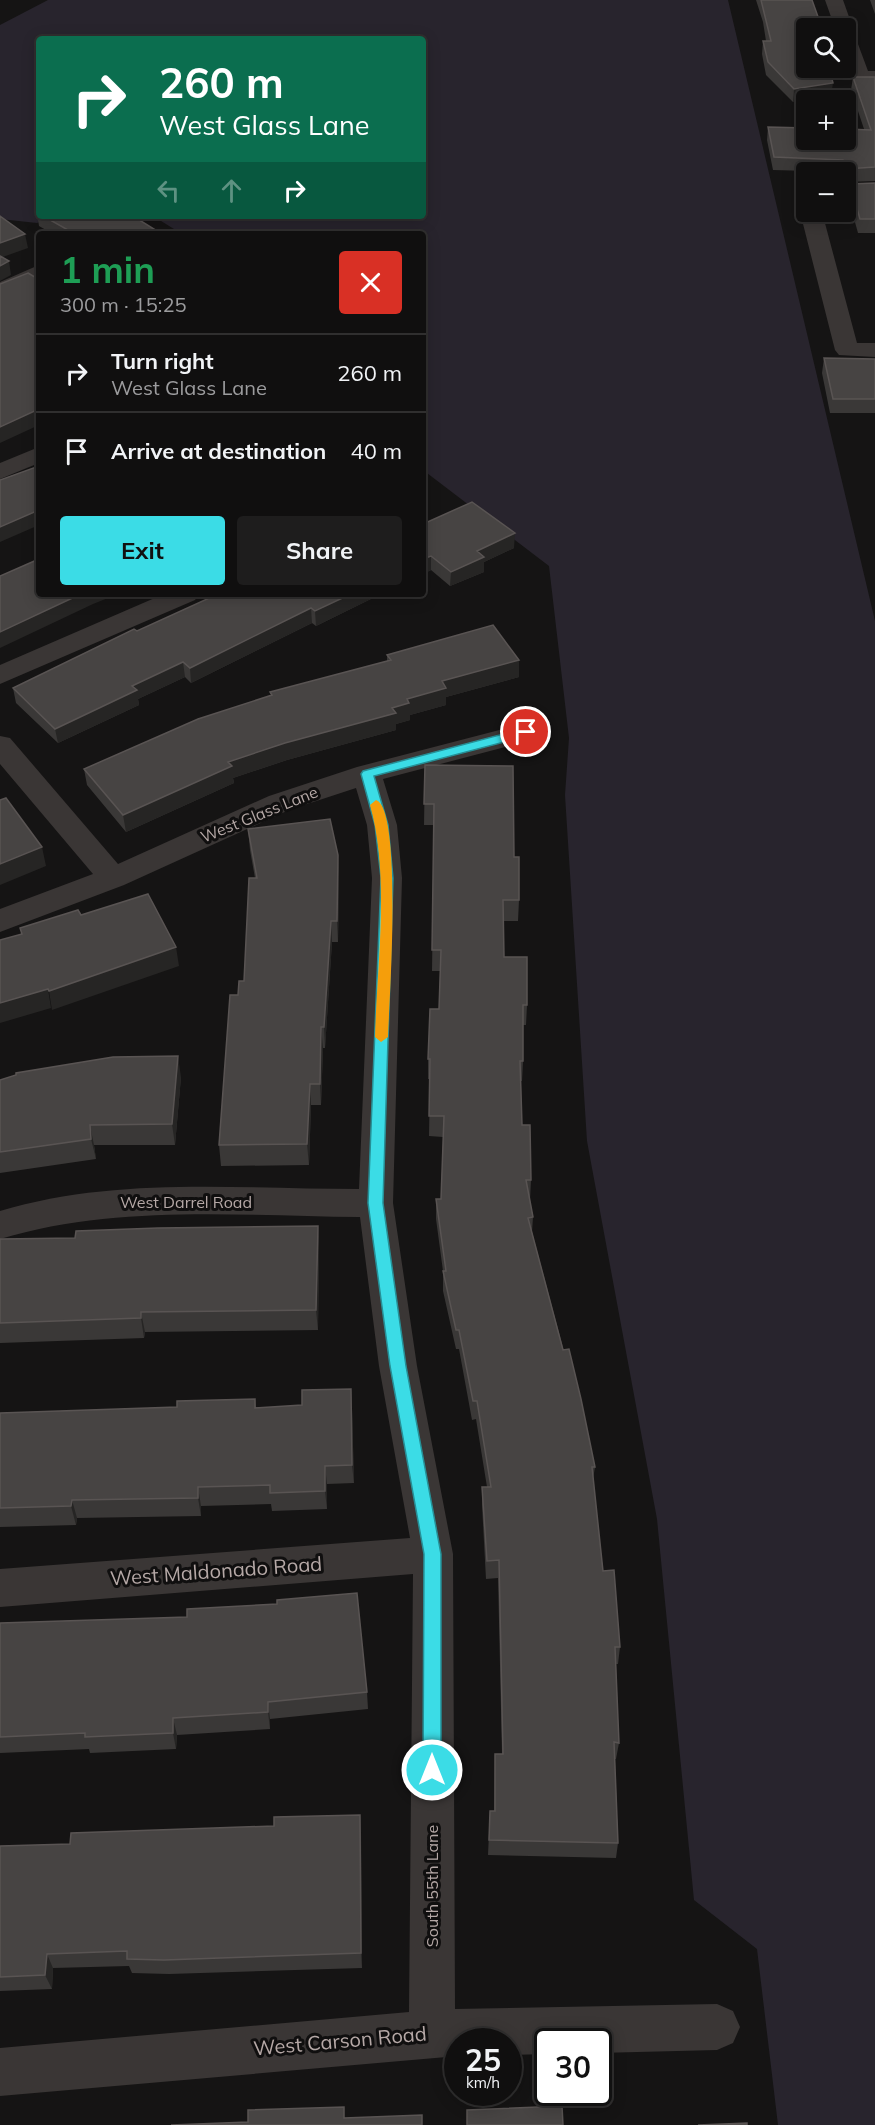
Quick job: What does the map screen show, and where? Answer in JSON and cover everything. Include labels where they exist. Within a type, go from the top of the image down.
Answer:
[{"type":"street","points":[[834,0],[840,18]]},
{"type":"street","points":[[856,56],[867,77]]},
{"type":"street","points":[[856,189],[875,189]]},
{"type":"street","points":[[814,222],[847,350],[875,350]]},
{"type":"street","points":[[0,291],[36,273]]},
{"type":"street","points":[[0,471],[36,455]]},
{"type":"street","points":[[0,675],[179,597]]},
{"type":"street","name":"West Glass Lane","points":[[0,921],[113,878],[279,803],[367,774],[526,732]]},
{"type":"street","points":[[0,745],[113,878]]},
{"type":"street","name":"South 55th Lane","points":[[367,774],[382,825],[387,878],[376,1203],[398,1366],[433,1554],[432,2033]]},
{"type":"street","name":"West Darrel Road","points":[[0,1225],[36,1214],[114,1202],[376,1203]]},
{"type":"street","name":"West Maldonado Road","points":[[0,1588],[433,1554]]},
{"type":"street","name":"West Carson Road","points":[[0,2072],[432,2033],[717,2027]]},
{"type":"shaded area","points":[[48,0],[728,0],[875,621],[875,2125],[778,2125],[757,1949],[694,1900],[657,1519],[587,1141],[565,795],[569,738],[549,566],[426,472],[426,231],[177,231],[158,219],[426,219],[426,36],[36,36],[36,219],[48,219],[37,223],[0,219],[0,25]]},
{"type":"building","points":[[761,0],[812,0],[818,18],[796,18],[796,78],[832,78],[833,83],[794,89],[768,62],[763,41],[771,41]]},
{"type":"building","points":[[875,77],[875,167],[856,168],[856,162],[844,162],[843,160],[774,157],[768,127],[796,128],[796,150],[856,150],[856,129],[871,130],[853,78]]},
{"type":"building","points":[[875,183],[875,219],[860,219],[856,205],[856,184]]},
{"type":"building","points":[[0,216],[25,234],[0,243]]},
{"type":"building","points":[[48,219],[138,219],[157,231],[70,231]]},
{"type":"building","points":[[0,256],[9,261],[0,266]]},
{"type":"building","points":[[28,273],[36,278],[36,410],[0,427],[0,284]]},
{"type":"building","points":[[824,358],[875,359],[875,399],[833,399]]},
{"type":"building","points":[[36,467],[36,511],[0,527],[0,480]]},
{"type":"building","points":[[472,502],[515,533],[477,551],[484,557],[451,572],[431,556],[426,558],[426,523]]},
{"type":"building","points":[[36,560],[36,597],[75,597],[0,632],[0,576]]},
{"type":"building","points":[[211,597],[345,597],[315,611],[311,608],[190,668],[183,662],[132,686],[137,690],[55,729],[13,688],[134,629],[137,631]]},
{"type":"building","points":[[493,625],[519,660],[442,681],[446,688],[407,699],[409,703],[392,708],[396,713],[285,743],[228,762],[232,766],[123,815],[84,769],[198,719],[272,695],[270,692],[391,660],[387,655]]},
{"type":"building","points":[[425,765],[513,766],[514,857],[519,857],[519,900],[503,900],[504,957],[527,957],[527,1005],[523,1005],[523,1061],[520,1061],[522,1125],[530,1125],[531,1180],[526,1180],[533,1217],[528,1218],[563,1350],[569,1349],[581,1399],[595,1467],[592,1467],[603,1571],[614,1570],[620,1647],[615,1647],[619,1743],[614,1742],[618,1843],[489,1840],[490,1811],[495,1811],[495,1754],[503,1754],[499,1560],[487,1561],[482,1487],[491,1487],[477,1401],[473,1401],[459,1330],[456,1330],[443,1271],[446,1271],[436,1199],[441,1199],[444,1116],[429,1116],[430,1059],[428,1059],[430,1009],[439,1009],[441,950],[432,950],[434,804],[424,804]]},
{"type":"building","points":[[6,798],[42,847],[0,864],[0,800]]},
{"type":"building","points":[[330,819],[338,855],[337,921],[331,921],[324,1027],[321,1027],[320,1084],[310,1084],[307,1144],[219,1145],[230,995],[238,995],[239,981],[244,981],[249,878],[257,878],[248,829]]},
{"type":"building","points":[[148,894],[176,947],[49,991],[48,989],[0,1003],[0,940],[22,934],[20,928],[78,910],[81,915]]},
{"type":"building","points":[[178,1056],[172,1124],[90,1125],[91,1139],[0,1152],[0,1080],[16,1075],[16,1073],[113,1057]]},
{"type":"building","points":[[318,1226],[316,1310],[141,1312],[141,1318],[0,1323],[0,1239],[75,1238],[76,1231]]},
{"type":"building","points":[[351,1389],[352,1465],[325,1466],[325,1491],[270,1493],[270,1485],[198,1487],[198,1498],[72,1500],[71,1506],[0,1508],[0,1413],[177,1407],[177,1401],[255,1399],[255,1408],[302,1405],[302,1390]]},
{"type":"building","points":[[357,1593],[367,1692],[268,1702],[268,1712],[173,1718],[173,1733],[85,1737],[85,1733],[0,1737],[0,1623],[187,1617],[187,1609],[277,1604],[277,1600]]},
{"type":"building","points":[[360,1815],[361,1953],[164,1960],[127,1959],[127,1951],[47,1954],[45,1975],[0,1977],[0,1846],[70,1844],[71,1833],[274,1826],[274,1817]]},
{"type":"building","points":[[562,2106],[563,2125],[467,2125],[467,2110]]},
{"type":"building","points":[[344,2107],[344,2118],[422,2115],[422,2125],[171,2125],[248,2122],[248,2110]]},
{"type":"building","points":[[747,2123],[747,2125],[698,2125]]},
{"type":"slow traffic","points":[[376,805],[382,825],[387,878],[381,1037]]},
{"type":"route","points":[[432,1770],[433,1554],[398,1366],[376,1203],[387,878],[382,825],[367,774],[526,732]]}]
